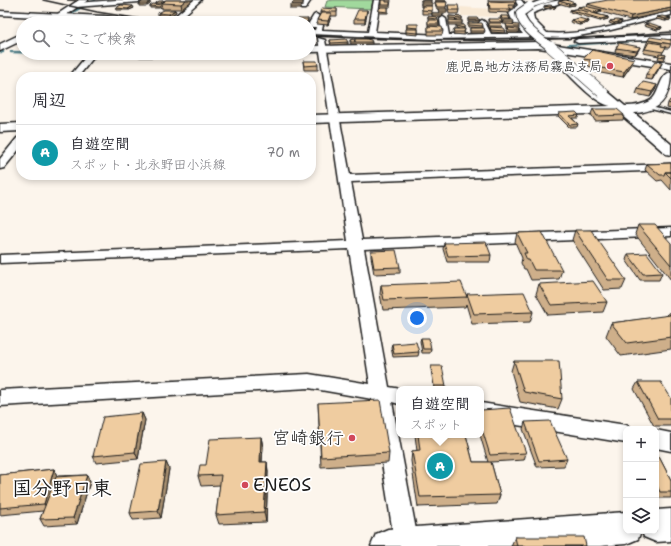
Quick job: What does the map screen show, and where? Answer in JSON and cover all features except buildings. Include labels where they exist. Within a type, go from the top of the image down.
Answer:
[{"type":"main road","points":[[659,526],[671,525]]},
{"type":"main road","points":[[400,546],[623,528]]},
{"type":"street","points":[[60,16],[84,0]]},
{"type":"street","points":[[76,5],[139,0]]},
{"type":"street","points":[[178,16],[198,0]]},
{"type":"street","points":[[303,8],[308,0]]},
{"type":"street","points":[[371,35],[377,0]]},
{"type":"street","points":[[518,0],[522,5],[515,9],[512,13],[515,22],[527,34]]},
{"type":"street","points":[[551,0],[530,6],[520,13],[520,16],[526,26],[671,151]]},
{"type":"street","points":[[544,34],[531,22],[529,16],[530,12],[545,5],[565,0]]},
{"type":"street","points":[[0,13],[44,16]]},
{"type":"street","points":[[316,47],[371,35],[489,37],[522,36],[527,34],[575,35],[671,13]]},
{"type":"street","points":[[443,19],[446,37]]},
{"type":"street","points":[[482,22],[489,37]]},
{"type":"street","points":[[316,25],[320,25],[321,45],[356,244],[390,394],[400,546]]},
{"type":"street","points":[[620,107],[602,100],[550,53],[551,50],[562,42],[671,37]]},
{"type":"street","points":[[2,46],[16,39]]},
{"type":"street","points":[[316,40],[321,45]]},
{"type":"street","points":[[316,42],[321,45],[441,46],[525,44],[557,46],[671,66]]},
{"type":"street","points":[[2,46],[16,47]]},
{"type":"street","points":[[77,72],[86,60]]},
{"type":"street","points":[[316,119],[649,107],[657,102],[671,75]]},
{"type":"street","points":[[0,128],[16,127]]},
{"type":"street","points":[[0,166],[16,146]]},
{"type":"street","points":[[345,179],[671,167]]},
{"type":"street","points":[[0,259],[671,232]]},
{"type":"street","points":[[0,398],[309,381],[390,394]]},
{"type":"street","points":[[484,411],[623,434]]},
{"type":"street","points":[[659,440],[671,442]]},
{"type":"lane","points":[[649,107],[671,113]]},
{"type":"shaded area","points":[[460,7],[511,10],[510,17],[461,16]]},
{"type":"green space","points":[[373,0],[371,9],[325,7],[327,1]]},
{"type":"waterway","points":[[66,16],[95,0]]},
{"type":"waterway","points":[[568,45],[653,40]]},
{"type":"waterway","points":[[316,52],[356,51]]},
{"type":"waterway","points":[[11,52],[16,52]]},
{"type":"railway","points":[[43,0],[122,16]]},
{"type":"railway","points":[[316,36],[445,40],[535,40],[626,36],[671,32]]},
{"type":"place","name":"鹿児島地方法務局霧島支局","points":[[610,66]]},
{"type":"place","name":"宮崎銀行","points":[[352,438]]},
{"type":"place","name":"自遊空間","points":[[440,466]]},
{"type":"place","name":"ENEOS","points":[[245,485]]},
{"type":"district","name":"国分野口東","points":[[62,488]]}]
